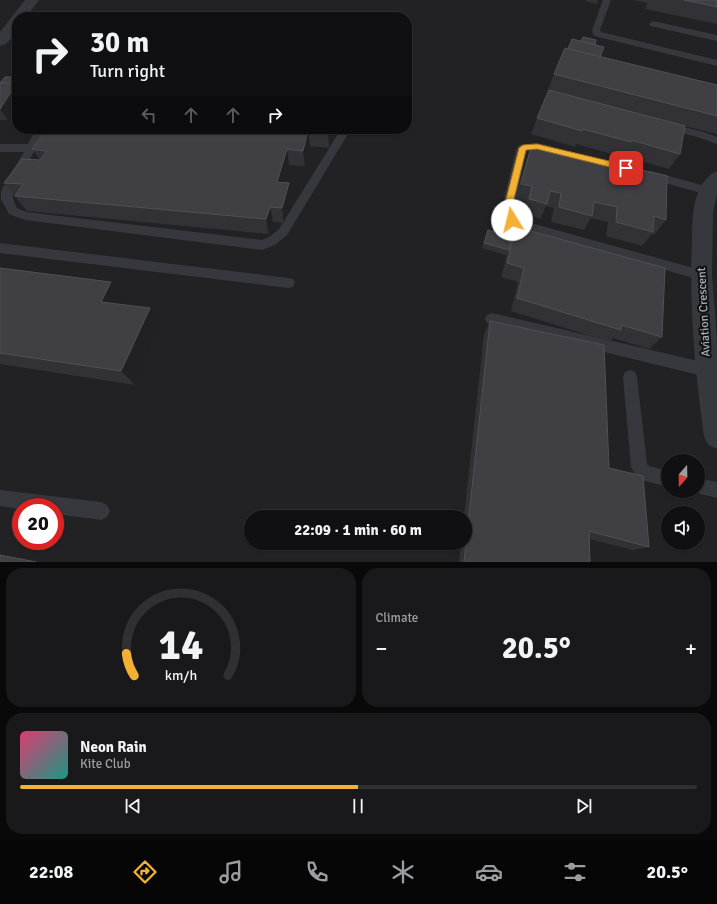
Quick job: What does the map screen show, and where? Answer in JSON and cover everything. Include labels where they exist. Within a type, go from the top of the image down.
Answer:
[{"type":"street","points":[[23,12],[32,0]]},
{"type":"street","points":[[0,42],[12,26]]},
{"type":"street","name":"Aviation Crescent","points":[[711,202],[701,275],[707,370],[717,436]]},
{"type":"lane","points":[[607,0],[596,30],[597,34],[717,63]]},
{"type":"lane","points":[[653,24],[717,38]]},
{"type":"lane","points":[[661,124],[700,134],[717,141]]},
{"type":"lane","points":[[38,134],[7,191],[7,199],[12,211],[25,216],[262,245],[269,244],[283,232],[343,134]]},
{"type":"lane","points":[[560,152],[537,147],[523,148],[507,216],[516,223],[701,275]]},
{"type":"lane","points":[[0,148],[30,148]]},
{"type":"lane","points":[[643,172],[711,202]]},
{"type":"lane","points":[[0,248],[288,283]]},
{"type":"lane","points":[[492,319],[707,370]]},
{"type":"lane","points":[[630,377],[639,467],[644,473],[661,477]]},
{"type":"lane","points":[[705,487],[717,490]]},
{"type":"lane","points":[[0,498],[101,511]]},
{"type":"shaded area","points":[[0,0],[717,0],[717,562],[0,562]]},
{"type":"building","points":[[684,0],[717,0],[717,7]]},
{"type":"building","points":[[583,37],[596,40],[595,45],[581,41]]},
{"type":"building","points":[[572,39],[604,47],[600,57],[568,49]]},
{"type":"building","points":[[565,48],[717,85],[717,116],[554,74]]},
{"type":"building","points":[[5,77],[12,77],[12,84],[0,83]]},
{"type":"building","points":[[0,83],[12,83],[12,91],[0,109]]},
{"type":"building","points":[[549,90],[685,126],[680,154],[631,140],[631,142],[583,129],[582,131],[537,118]]},
{"type":"building","points":[[43,134],[307,134],[303,151],[287,149],[277,182],[289,183],[282,208],[270,207],[266,219],[15,196],[23,184],[4,183],[22,159],[40,160],[47,151],[32,149]]},
{"type":"building","points":[[532,144],[667,176],[666,220],[654,216],[653,232],[616,222],[617,207],[594,202],[592,216],[559,207],[561,193],[550,191],[547,204],[529,199],[532,186],[521,184]]},
{"type":"building","points":[[516,227],[665,268],[662,337],[621,325],[621,330],[517,298],[524,268],[507,263]]},
{"type":"building","points":[[488,230],[512,237],[509,250],[484,243]]},
{"type":"building","points":[[0,268],[111,282],[101,302],[150,308],[121,371],[0,353]]},
{"type":"building","points":[[490,321],[604,345],[609,468],[643,476],[649,547],[589,531],[590,562],[464,562],[465,550],[472,550],[472,510],[470,510]]},
{"type":"building","points":[[0,555],[36,562],[0,562]]},
{"type":"route","points":[[512,220],[507,216],[507,211],[521,150],[523,148],[531,146],[537,147],[626,168]]}]
